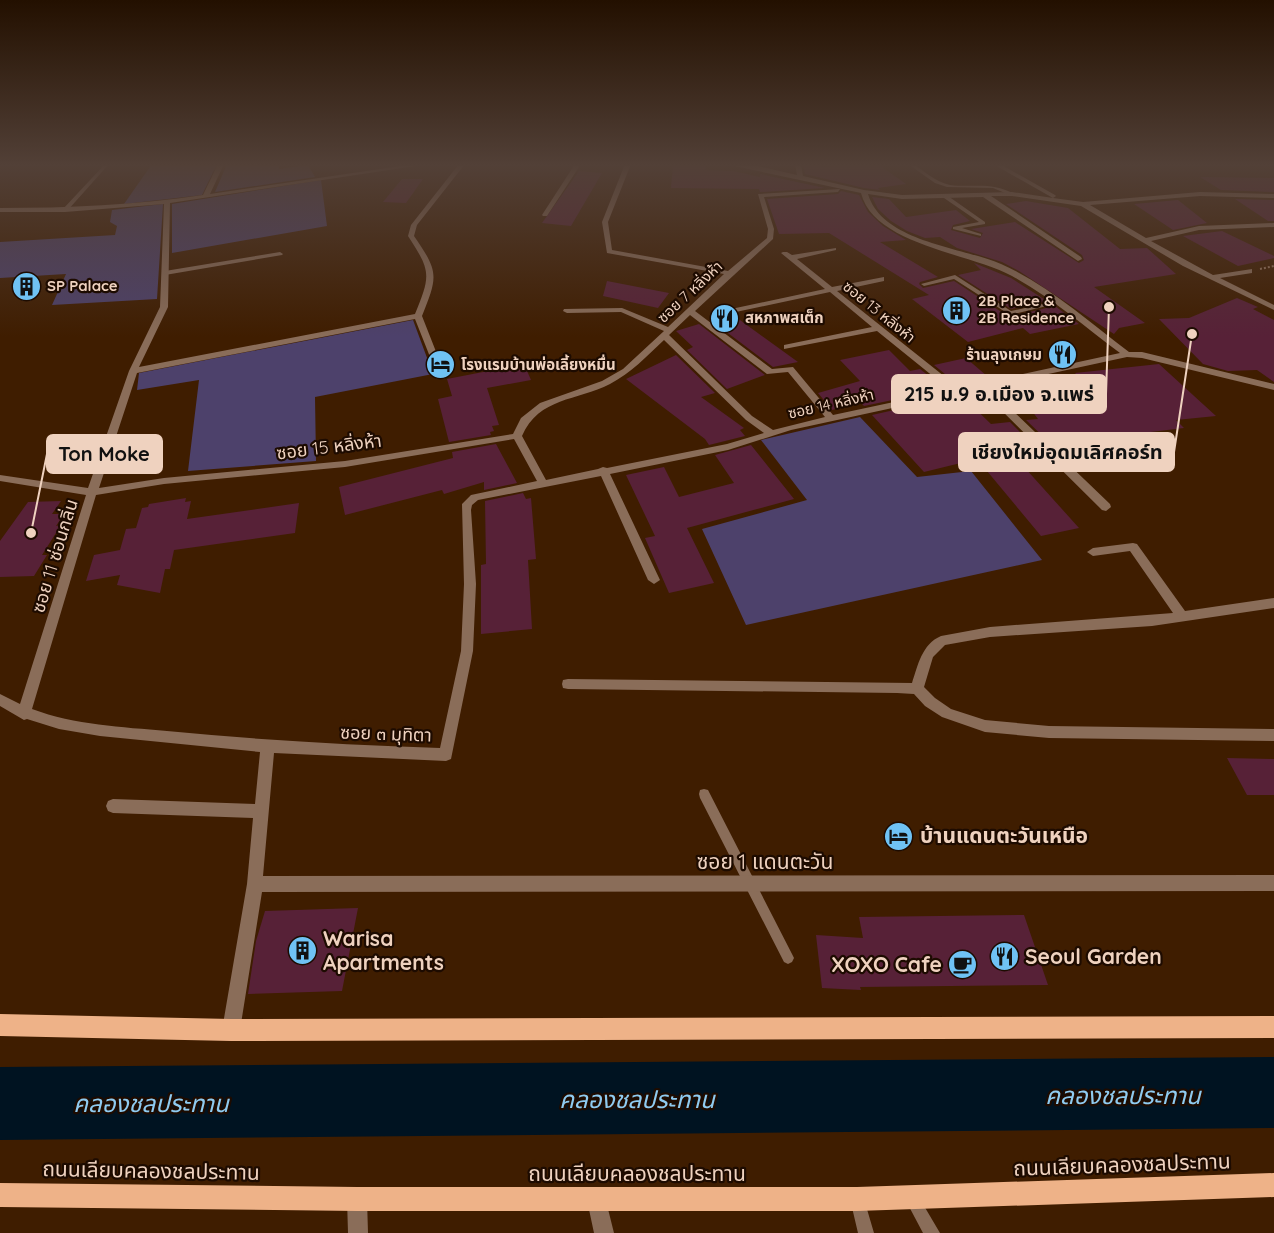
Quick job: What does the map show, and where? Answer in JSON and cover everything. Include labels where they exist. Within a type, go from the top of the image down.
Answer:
[{"type":"main road","points":[[0,1025],[231,1030],[1274,1027]]},
{"type":"main road","name":"ถนนเลียบคลองชลประทาน","points":[[0,1195],[357,1199],[857,1199],[1274,1185]]},
{"type":"street","name":"ซอย 11 ซ่อนกลิ่น","points":[[24,714],[92,492],[133,371],[164,307],[166,222]]},
{"type":"street","points":[[417,222],[411,236],[432,266],[430,285],[418,316],[440,372]]},
{"type":"street","points":[[605,222],[609,252],[729,273]]},
{"type":"street","name":"ซอย 7 หลิ่งห้า","points":[[517,436],[524,420],[543,405],[605,383],[626,371],[729,273],[770,239],[771,229],[769,222]]},
{"type":"street","points":[[885,222],[898,231],[998,266],[1018,276],[1127,354],[1142,355],[1274,387]]},
{"type":"street","points":[[1024,222],[1078,259]]},
{"type":"street","points":[[1113,222],[1210,277],[1274,308]]},
{"type":"street","points":[[1145,240],[1198,228],[1274,225]]},
{"type":"street","name":"ซอย 13 หลิ่งห้า","points":[[834,249],[788,256],[957,391]]},
{"type":"street","points":[[1210,277],[1249,271]]},
{"type":"street","points":[[734,312],[881,279]]},
{"type":"street","points":[[567,311],[625,310],[667,332],[749,418],[771,434]]},
{"type":"street","points":[[690,311],[770,372],[790,369],[831,419]]},
{"type":"street","points":[[133,371],[418,316]]},
{"type":"street","points":[[787,347],[878,328]]},
{"type":"street","name":"ซอย 14 หลิ่งห้า","points":[[542,482],[728,447],[831,419],[1127,354]]},
{"type":"street","points":[[982,386],[1106,507]]},
{"type":"street","points":[[517,436],[542,482]]},
{"type":"street","name":"ซอย 15 หลิ่งห้า","points":[[0,478],[92,492],[164,481],[345,464],[517,436]]},
{"type":"street","points":[[603,470],[654,580]]},
{"type":"street","name":"ซอย ๓ มุทิตา","points":[[0,700],[24,714],[73,727],[267,748],[446,755],[467,651],[470,584],[467,504],[475,497],[542,482]]},
{"type":"street","points":[[1093,552],[1133,547],[1182,617]]},
{"type":"street","points":[[917,689],[928,654],[941,641],[990,632],[1182,617],[1274,603]]},
{"type":"street","points":[[568,684],[917,689],[930,702],[947,713],[985,726],[1049,732],[1274,735]]},
{"type":"street","points":[[231,1030],[255,884],[267,748]]},
{"type":"street","points":[[113,806],[262,811]]},
{"type":"street","name":"ซอย 1 แดนตะวัน","points":[[255,884],[1274,882]]},
{"type":"street","points":[[357,1199],[358,1233]]},
{"type":"street","points":[[597,1200],[604,1233]]},
{"type":"lane","points":[[979,235],[955,228],[983,223],[981,222]]},
{"type":"lane","points":[[165,273],[280,254]]},
{"type":"lane","points":[[924,284],[955,277],[1010,313],[1056,303]]},
{"type":"lane","points":[[704,794],[788,958]]},
{"type":"lane","points":[[911,1198],[932,1233]]},
{"type":"lane","points":[[857,1199],[866,1233]]},
{"type":"shaded area","points":[[110,222],[162,222],[157,299],[52,305],[66,274],[0,278],[0,242],[115,235],[117,226]]},
{"type":"shaded area","points":[[172,222],[326,222],[327,226],[172,253]]},
{"type":"shaded area","points":[[413,320],[433,374],[315,397],[316,461],[188,471],[199,380],[137,390],[139,373]]},
{"type":"shaded area","points":[[860,417],[917,477],[971,471],[1042,560],[746,625],[702,529],[807,500],[761,440]]},
{"type":"water","name":"คลองชลประทาน","points":[[1274,1057],[1274,1128],[0,1140],[0,1067]]},
{"type":"building","points":[[543,222],[574,222],[571,226]]},
{"type":"building","points":[[775,222],[878,222],[906,240],[880,242],[938,277],[920,282],[923,288],[954,281],[1009,317],[1055,306],[1079,324],[1030,334],[1023,328],[968,342],[912,299],[929,295],[829,233],[779,234]]},
{"type":"building","points":[[892,222],[968,222],[953,225],[951,230],[980,238],[983,233],[971,229],[1015,222],[1079,263],[1084,260],[1082,255],[1032,222],[1085,222],[1120,249],[1147,248],[1176,274],[1094,287],[1145,323],[1119,328],[1114,334],[1002,262],[957,248],[940,237],[925,238]]},
{"type":"building","points":[[1160,222],[1207,223],[1173,230]]},
{"type":"building","points":[[1222,231],[1274,258],[1238,266],[1183,236]]},
{"type":"building","name":"2B Place & 2B Residence","points":[[974,263],[1011,278],[1047,301],[1011,309],[958,275],[981,270]]},
{"type":"building","points":[[607,281],[669,293],[658,308],[603,296]]},
{"type":"building","points":[[1237,298],[1258,307],[1253,309],[1274,320],[1274,382],[1257,370],[1228,371],[1203,364],[1159,319],[1189,318]]},
{"type":"building","points":[[733,315],[798,362],[773,367],[712,321]]},
{"type":"building","points":[[699,324],[765,375],[727,389],[687,350],[693,347],[676,331]]},
{"type":"building","points":[[889,350],[910,371],[920,369],[945,389],[864,406],[860,402],[832,410],[818,393],[860,381],[840,360]]},
{"type":"building","points":[[676,355],[715,393],[701,397],[744,428],[740,430],[745,436],[709,445],[705,439],[626,379]]},
{"type":"building","points":[[966,358],[987,376],[956,383],[934,365]]},
{"type":"building","points":[[524,364],[531,380],[487,388],[499,425],[492,426],[494,431],[490,432],[491,435],[449,442],[438,399],[452,396],[447,379]]},
{"type":"building","points":[[1159,364],[1216,416],[1176,420],[1184,428],[1051,444],[1026,420],[1038,419],[1016,390],[1087,385],[1075,373]]},
{"type":"building","points":[[961,395],[991,424],[1010,422],[1034,446],[1008,449],[1079,528],[1041,536],[977,459],[924,472],[872,415]]},
{"type":"building","points":[[496,444],[517,483],[484,490],[484,482],[444,494],[442,490],[345,515],[339,487],[453,458],[452,452]]},
{"type":"building","points":[[751,445],[794,499],[687,528],[714,583],[669,593],[645,538],[655,536],[626,475],[664,467],[679,497],[734,483],[715,455]]},
{"type":"building","points":[[523,493],[526,499],[531,498],[536,559],[528,560],[532,629],[481,634],[481,565],[486,564],[485,501]]},
{"type":"building","points":[[186,498],[185,502],[191,501],[187,519],[299,503],[295,533],[174,550],[170,569],[165,569],[160,593],[117,585],[120,575],[86,581],[94,555],[120,550],[126,529],[136,528],[142,508],[148,507],[149,504]]},
{"type":"building","points":[[61,501],[52,514],[64,514],[56,526],[61,525],[42,555],[47,555],[34,576],[0,577],[0,541],[28,502]]},
{"type":"building","points":[[1227,758],[1274,759],[1274,795],[1247,795]]},
{"type":"building","name":"Warisa Apartments","points":[[358,908],[342,991],[248,994],[256,941],[265,911]]},
{"type":"building","points":[[1024,915],[1048,985],[860,987],[861,990],[822,988],[816,935],[863,938],[859,917]]},
{"type":"place","name":"SP Palace","points":[[26,286]]},
{"type":"place","name":"215 ม.9 อ.เมือง จ.แพร่","points":[[1109,307]]},
{"type":"place","name":"2B Place & 2B Residence","points":[[957,310]]},
{"type":"place","name":"สหภาพสเต็ก","points":[[724,318]]},
{"type":"place","name":"เชียงใหม่อุดมเลิศคอร์ท","points":[[1192,334]]},
{"type":"place","name":"ร้านลุงเกษม","points":[[1063,355]]},
{"type":"place","name":"โรงแรมบ้านพ่อเลี้ยงหมื่น","points":[[440,365]]},
{"type":"place","name":"Ton Moke","points":[[31,533]]},
{"type":"place","name":"บ้านแดนตะวันเหนือ","points":[[899,836]]},
{"type":"place","name":"Warisa Apartments","points":[[302,951]]},
{"type":"place","name":"Seoul Garden","points":[[1004,957]]},
{"type":"place","name":"XOXO Cafe","points":[[963,965]]}]
